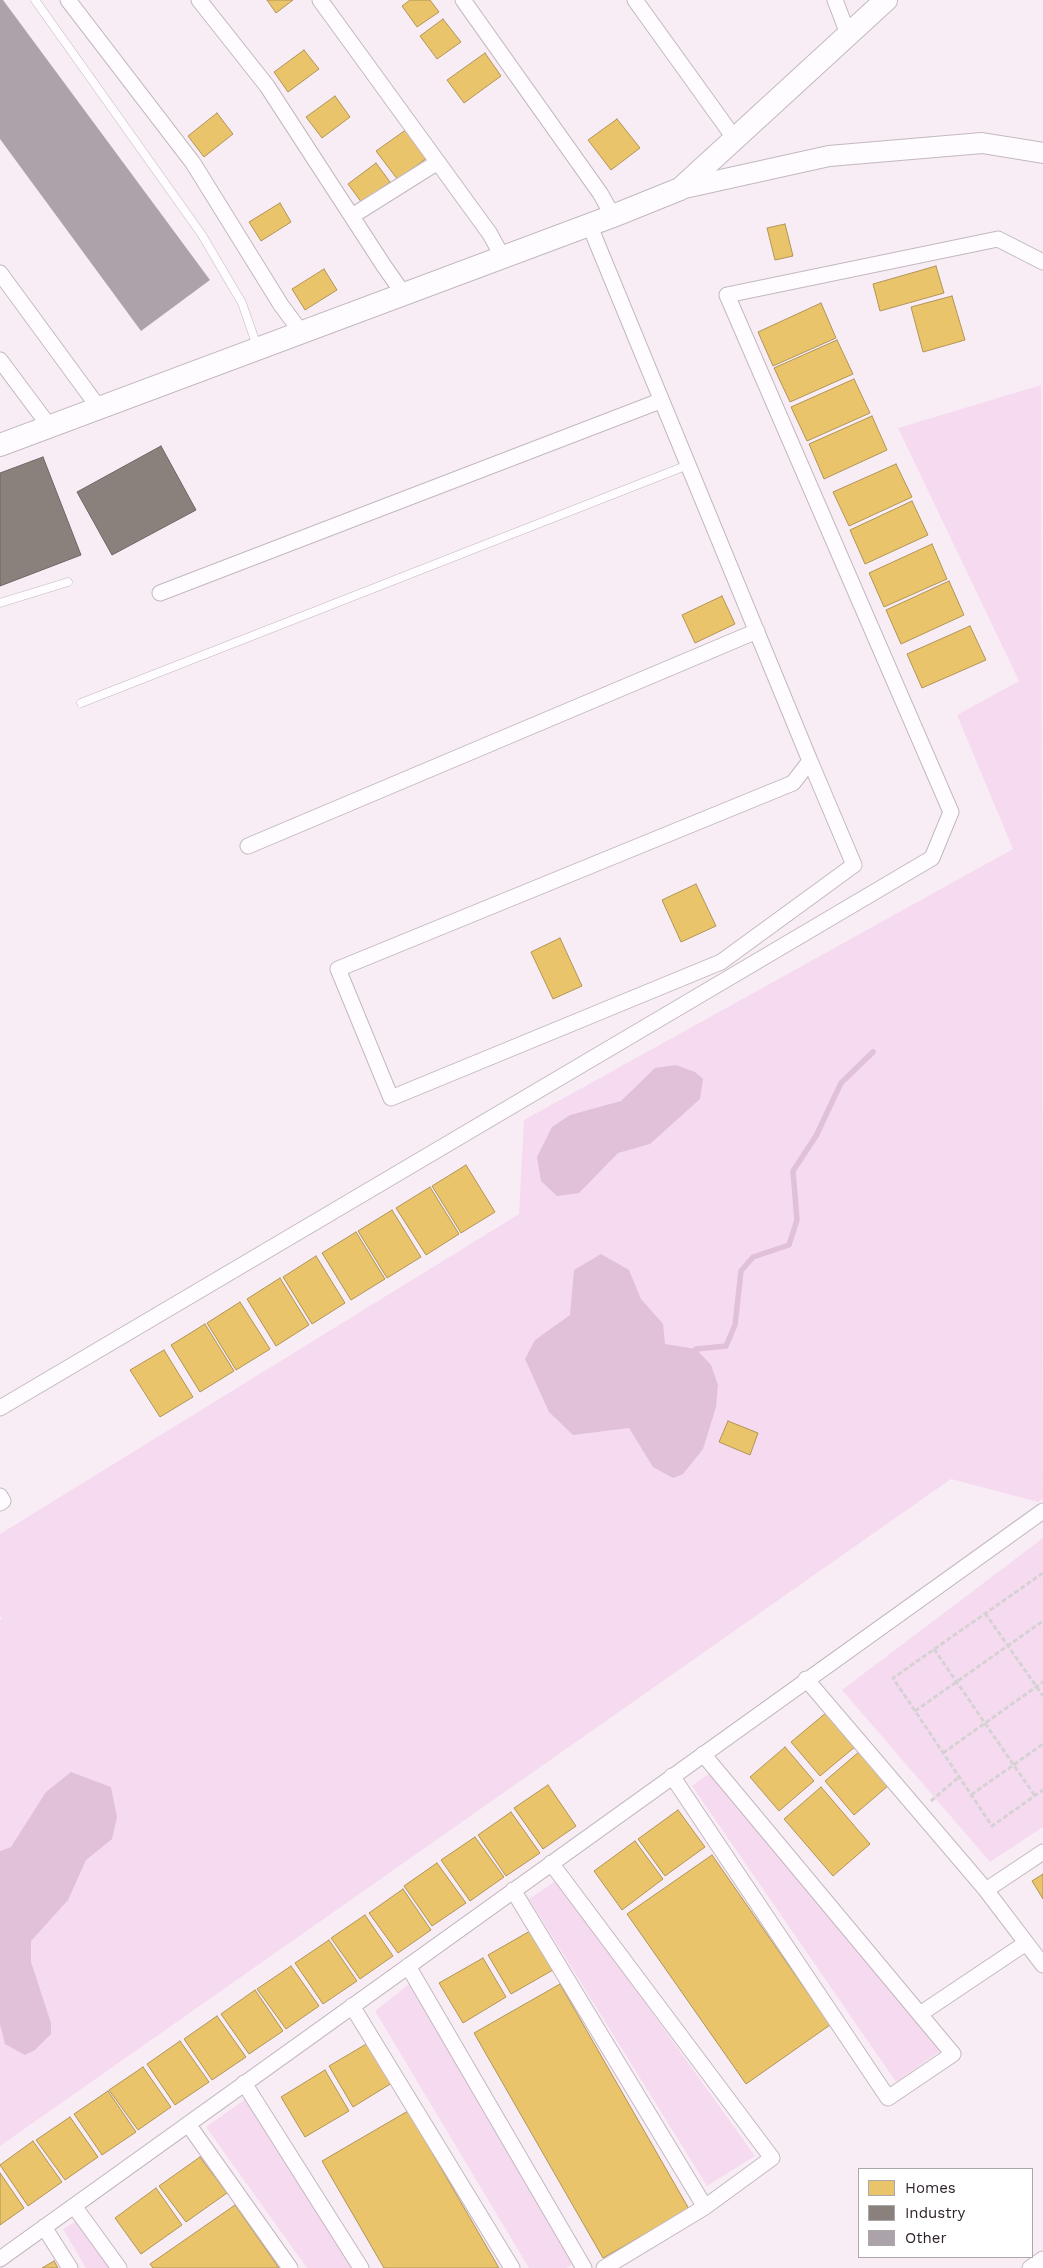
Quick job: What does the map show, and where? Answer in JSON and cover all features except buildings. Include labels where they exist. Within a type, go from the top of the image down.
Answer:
[{"type":"main road","points":[[0,445],[613,216],[680,189],[886,0]]},
{"type":"street","points":[[68,0],[193,163],[281,305],[301,332]]},
{"type":"street","points":[[200,0],[267,86],[403,293]]},
{"type":"street","points":[[320,0],[490,234],[502,256]]},
{"type":"street","points":[[463,0],[543,116],[600,193],[613,216]]},
{"type":"street","points":[[635,0],[735,138]]},
{"type":"street","points":[[835,0],[848,34]]},
{"type":"street","points":[[680,189],[829,156],[982,143],[1043,153]]},
{"type":"street","points":[[352,216],[438,162]]},
{"type":"street","points":[[589,224],[660,401],[854,866],[721,962],[391,1098],[338,970],[793,783],[810,761]]},
{"type":"street","points":[[0,1408],[932,858],[951,812],[727,295],[998,239],[1043,262]]},
{"type":"street","points":[[0,273],[99,408]]},
{"type":"street","points":[[0,360],[50,427]]},
{"type":"street","points":[[160,593],[660,401]]},
{"type":"street","points":[[248,846],[757,631]]},
{"type":"street","points":[[0,1496],[3,1501],[0,1503]]},
{"type":"street","points":[[0,2258],[1043,1511]]},
{"type":"street","points":[[806,1679],[986,1890],[1043,1965]]},
{"type":"street","points":[[672,1776],[888,2098],[953,2054],[702,1754]]},
{"type":"street","points":[[986,1890],[1043,1852]]},
{"type":"street","points":[[551,1863],[772,2158],[705,2207],[604,2268]]},
{"type":"street","points":[[513,1890],[705,2207]]},
{"type":"street","points":[[920,2014],[1026,1943]]},
{"type":"street","points":[[408,1966],[584,2268]]},
{"type":"street","points":[[352,2006],[512,2268]]},
{"type":"street","points":[[244,2083],[361,2268]]},
{"type":"street","points":[[188,2124],[290,2268]]},
{"type":"street","points":[[74,2206],[119,2268]]},
{"type":"street","points":[[44,2227],[70,2268]]},
{"type":"street","points":[[1030,2268],[1043,2258]]},
{"type":"lane","points":[[35,0],[202,235],[242,303],[257,348]]},
{"type":"lane","points":[[81,703],[688,465]]},
{"type":"lane","points":[[0,603],[68,582]]},
{"type":"path","points":[[1043,1574],[893,1678],[992,1826],[1043,1790]]},
{"type":"path","points":[[985,1613],[1043,1696]]},
{"type":"path","points":[[915,1711],[1043,1621]]},
{"type":"path","points":[[934,1649],[1035,1796]]},
{"type":"path","points":[[943,1753],[1043,1682]]},
{"type":"path","points":[[971,1795],[1043,1744]]},
{"type":"path","points":[[919,1812],[959,1776]]},
{"type":"shaded area","points":[[1041,385],[1043,1499],[1038,1502],[951,1479],[0,2146],[0,1620],[2,1619],[0,1616],[0,1534],[519,1214],[524,1120],[1013,849],[957,715],[1019,681],[898,428]]},
{"type":"shaded area","points":[[676,1065],[695,1072],[703,1079],[700,1099],[650,1144],[618,1153],[579,1193],[557,1196],[541,1181],[537,1157],[552,1127],[570,1115],[621,1101],[655,1068]]},
{"type":"shaded area","points":[[601,1254],[629,1270],[641,1299],[663,1324],[665,1344],[696,1349],[711,1365],[718,1385],[716,1407],[703,1449],[683,1474],[673,1478],[653,1467],[629,1428],[573,1435],[549,1412],[525,1359],[535,1340],[570,1315],[574,1270]]},
{"type":"shaded area","points":[[1043,1538],[1043,1827],[990,1862],[842,1690]]},
{"type":"shaded area","points":[[71,1772],[111,1787],[117,1817],[112,1839],[86,1860],[68,1900],[31,1941],[31,1962],[51,2023],[51,2034],[35,2050],[25,2055],[5,2044],[0,2024],[0,1851],[11,1847],[46,1792]]},
{"type":"shaded area","points":[[710,1773],[940,2051],[896,2082],[692,1786]]},
{"type":"shaded area","points":[[557,1880],[755,2156],[707,2186],[529,1899]]},
{"type":"shaded area","points":[[409,1984],[574,2263],[566,2268],[529,2268],[375,2011]]},
{"type":"shaded area","points":[[247,2098],[353,2268],[307,2268],[206,2127]]},
{"type":"shaded area","points":[[79,2219],[114,2268],[86,2268],[63,2229]]},
{"type":"waterway","points":[[696,1349],[726,1346],[735,1325],[741,1271],[753,1257],[789,1245],[797,1220],[793,1171],[816,1136],[841,1083],[873,1052]]}]
